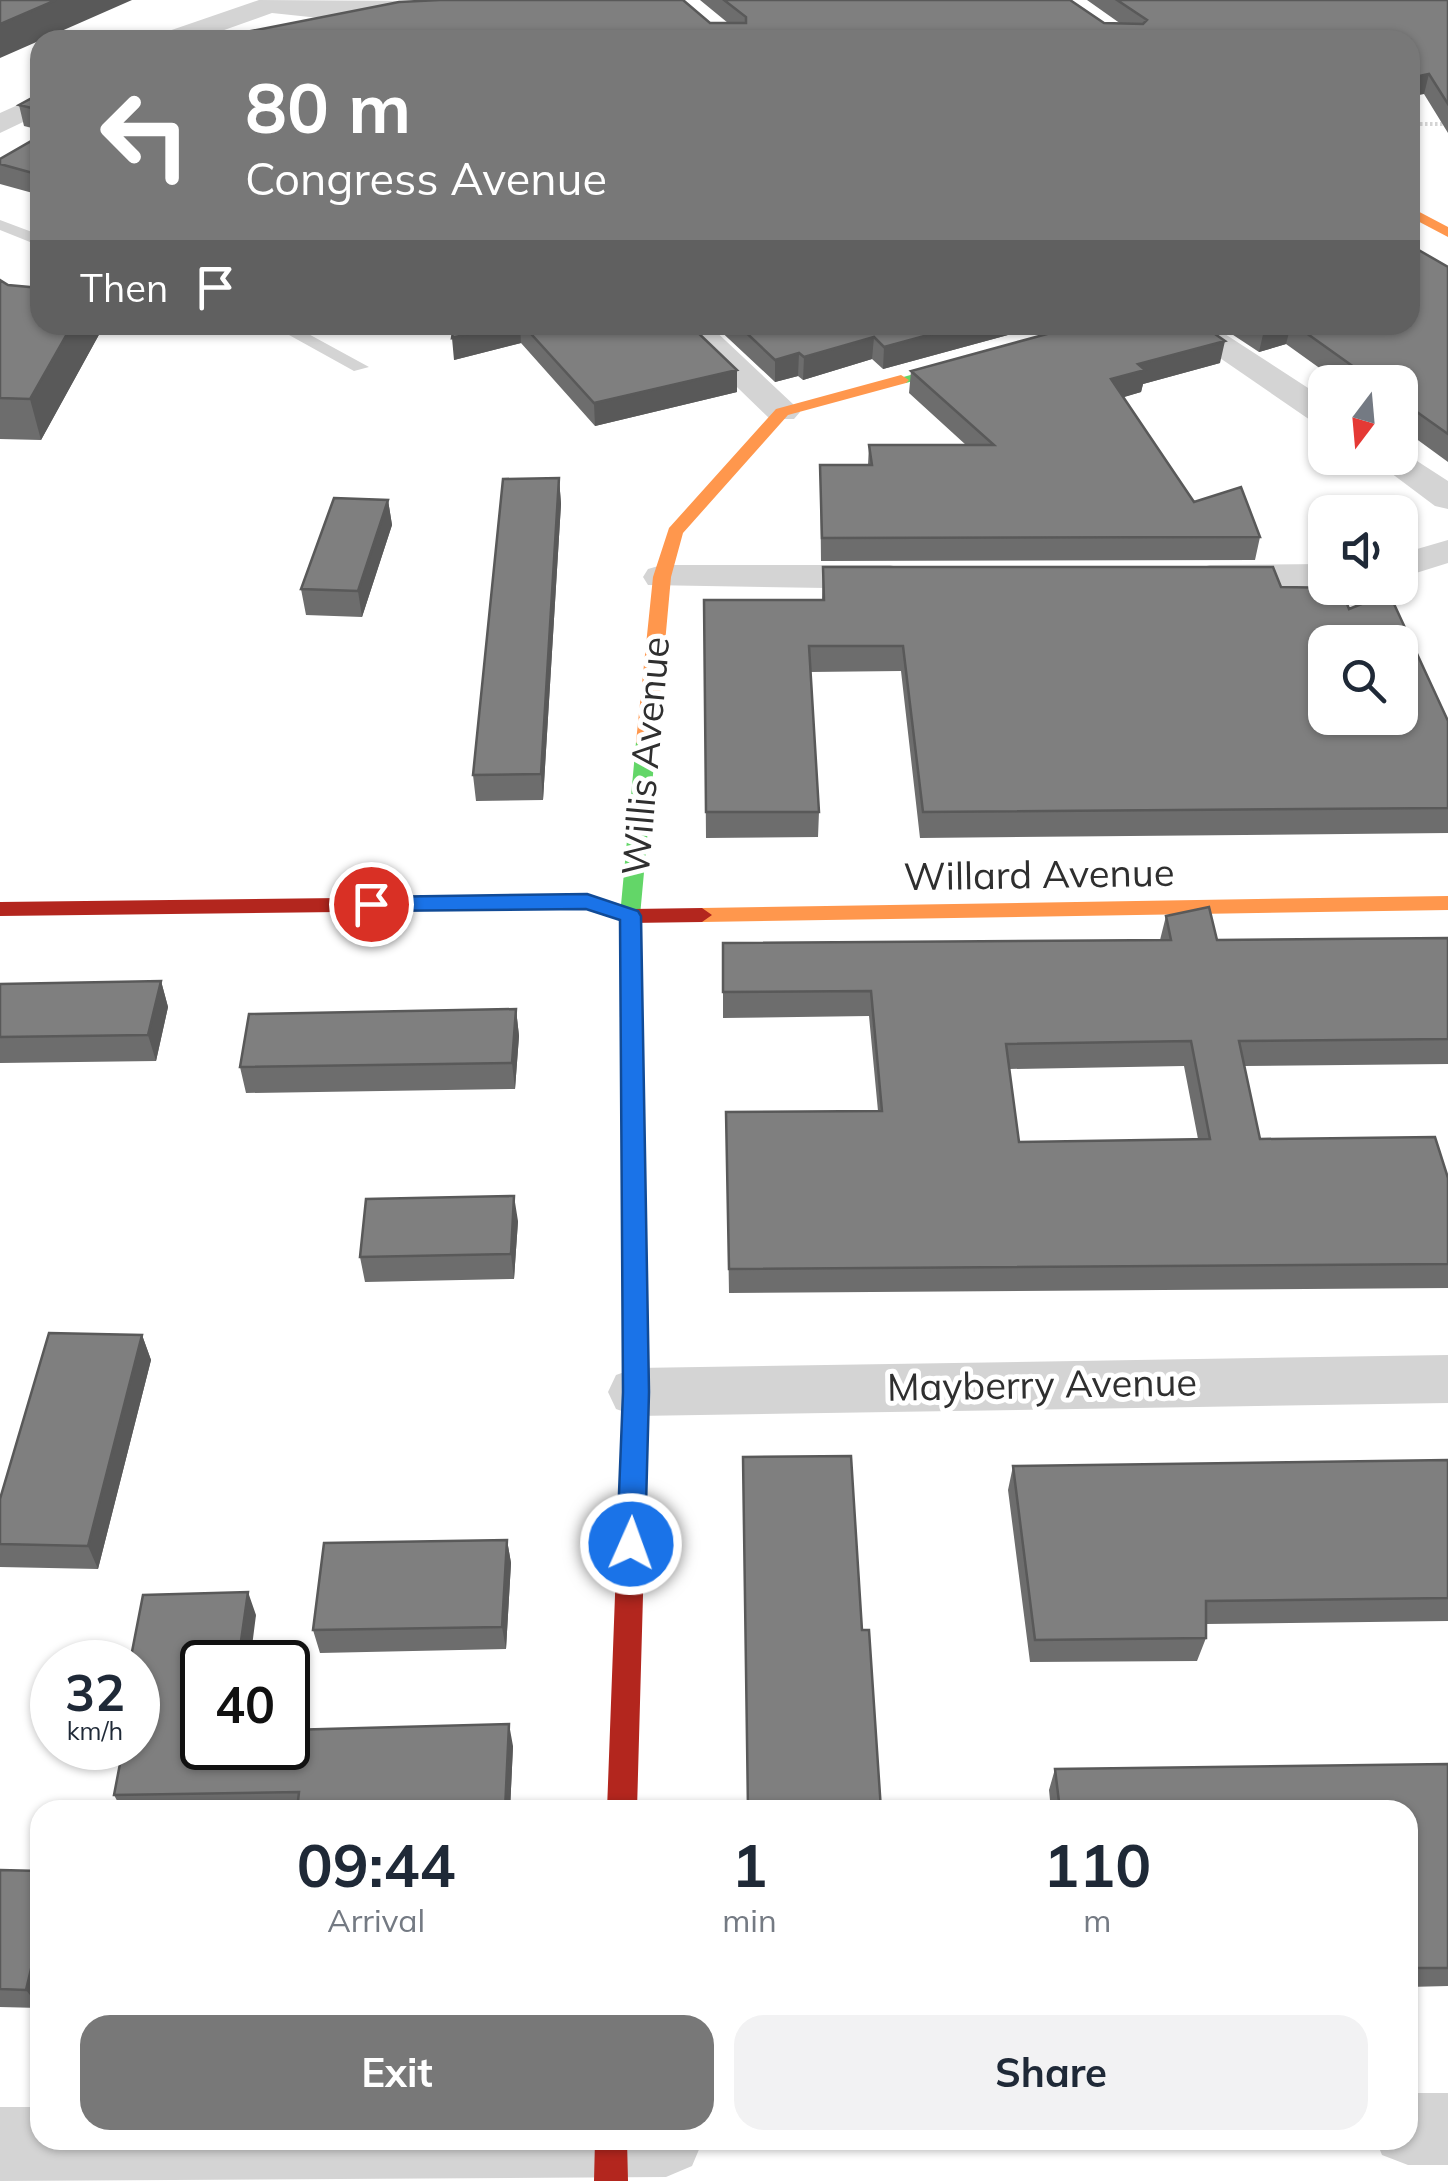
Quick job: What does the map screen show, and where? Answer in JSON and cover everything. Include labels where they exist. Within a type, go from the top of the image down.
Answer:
[{"type":"street","points":[[195,30],[266,2],[376,11],[454,7]]},
{"type":"street","points":[[374,30],[368,24],[376,11]]},
{"type":"street","points":[[1420,217],[1445,232]]},
{"type":"street","points":[[1420,237],[1445,232]]},
{"type":"street","points":[[701,335],[782,412],[1064,335]]},
{"type":"street","points":[[1205,335],[1308,404]]},
{"type":"street","name":"Willis Avenue","points":[[622,1800],[636,1392],[630,916],[662,577],[674,532],[782,412]]},
{"type":"street","points":[[1414,475],[1448,498]]},
{"type":"street","points":[[1418,560],[1448,551]]},
{"type":"street","points":[[1178,577],[1308,576]]},
{"type":"street","points":[[662,577],[920,577]]},
{"type":"street","name":"Willard Avenue","points":[[0,908],[587,902],[630,916],[1448,902]]},
{"type":"street","name":"Mayberry Avenue","points":[[636,1392],[1448,1378]]},
{"type":"street","points":[[1418,2129],[1448,2128]]},
{"type":"street","points":[[0,2144],[30,2144]]},
{"type":"street","points":[[611,2150],[611,2181]]},
{"type":"lane","points":[[0,225],[30,237]]},
{"type":"lane","points":[[298,335],[360,367]]},
{"type":"path","points":[[1420,124],[1448,124]]},
{"type":"building","points":[[0,0],[56,0],[0,24]]},
{"type":"building","points":[[683,0],[710,23],[746,23],[746,17],[724,0],[1070,0],[1104,23],[1143,24],[1147,20],[1117,0],[1448,0],[1448,104],[1429,74],[1420,76],[1420,30],[256,30],[399,2]]},
{"type":"building","points":[[30,142],[30,172],[0,164],[0,159]]},
{"type":"building","points":[[1420,251],[1448,267],[1448,434],[1418,413],[1418,365],[1351,365],[1309,335],[1420,335]]},
{"type":"building","points":[[0,280],[8,285],[30,287],[30,335],[66,335],[30,399],[0,398]]},
{"type":"building","points":[[532,335],[700,335],[737,370],[594,403]]},
{"type":"building","points":[[749,335],[928,335],[884,347],[874,337],[804,357],[799,353],[775,360]]},
{"type":"building","points":[[1043,335],[1216,335],[1225,341],[1138,364],[1145,370],[1111,379],[1194,502],[1241,487],[1260,537],[822,538],[820,465],[872,465],[869,445],[994,445],[911,371]]},
{"type":"building","points":[[559,478],[541,774],[473,775],[503,479]]},
{"type":"building","points":[[334,498],[388,500],[358,591],[301,589]]},
{"type":"building","points":[[823,567],[1273,567],[1281,587],[1308,587],[1308,605],[1347,605],[1349,609],[1359,605],[1395,605],[1404,625],[1308,625],[1308,735],[1418,735],[1418,656],[1448,721],[1448,808],[923,812],[903,646],[809,646],[819,812],[706,812],[704,600],[824,600]]},
{"type":"building","points":[[1209,907],[1217,940],[1448,938],[1448,1039],[1239,1041],[1260,1139],[1435,1137],[1448,1178],[1448,1264],[729,1269],[726,1112],[882,1111],[871,991],[723,992],[723,943],[1171,940],[1166,916]],"holes":[[[1191,1041],[1210,1139],[1019,1142],[1006,1044]]]},
{"type":"building","points":[[161,981],[148,1035],[0,1037],[0,984]]},
{"type":"building","points":[[516,1009],[512,1063],[240,1067],[249,1014]]},
{"type":"building","points":[[514,1196],[511,1254],[360,1257],[366,1199]]},
{"type":"building","points":[[49,1333],[142,1335],[88,1546],[0,1544],[0,1499]]},
{"type":"building","points":[[851,1456],[862,1630],[869,1630],[880,1800],[748,1800],[743,1457]]},
{"type":"building","points":[[1448,1460],[1448,1598],[1206,1601],[1206,1638],[1035,1640],[1013,1466]]},
{"type":"building","points":[[507,1540],[502,1627],[313,1630],[324,1543]]},
{"type":"building","points":[[248,1592],[241,1640],[180,1640],[180,1770],[310,1770],[310,1729],[509,1724],[505,1800],[298,1800],[299,1792],[114,1795],[119,1770],[160,1770],[160,1640],[134,1640],[143,1595]]},
{"type":"building","points":[[1448,1764],[1448,1968],[1418,1968],[1418,1800],[1059,1800],[1055,1769]]},
{"type":"building","points":[[0,1870],[30,1871],[30,1973],[26,1990],[0,1989]]},
{"type":"traffic: fast","points":[[901,380],[1065,335]]},
{"type":"traffic: fast","points":[[636,1381],[630,916],[646,742]]},
{"type":"traffic: slow","points":[[1420,217],[1448,233]]},
{"type":"traffic: slow","points":[[646,742],[662,577],[675,532],[782,412],[901,380]]},
{"type":"traffic: slow","points":[[702,915],[1448,903]]},
{"type":"traffic: jam","points":[[0,909],[587,902],[630,916],[702,915]]},
{"type":"traffic: jam","points":[[622,1800],[636,1381]]},
{"type":"traffic: jam","points":[[611,2150],[611,2181]]},
{"type":"route","points":[[371,904],[587,902],[630,916],[636,1392],[631,1544]]}]
